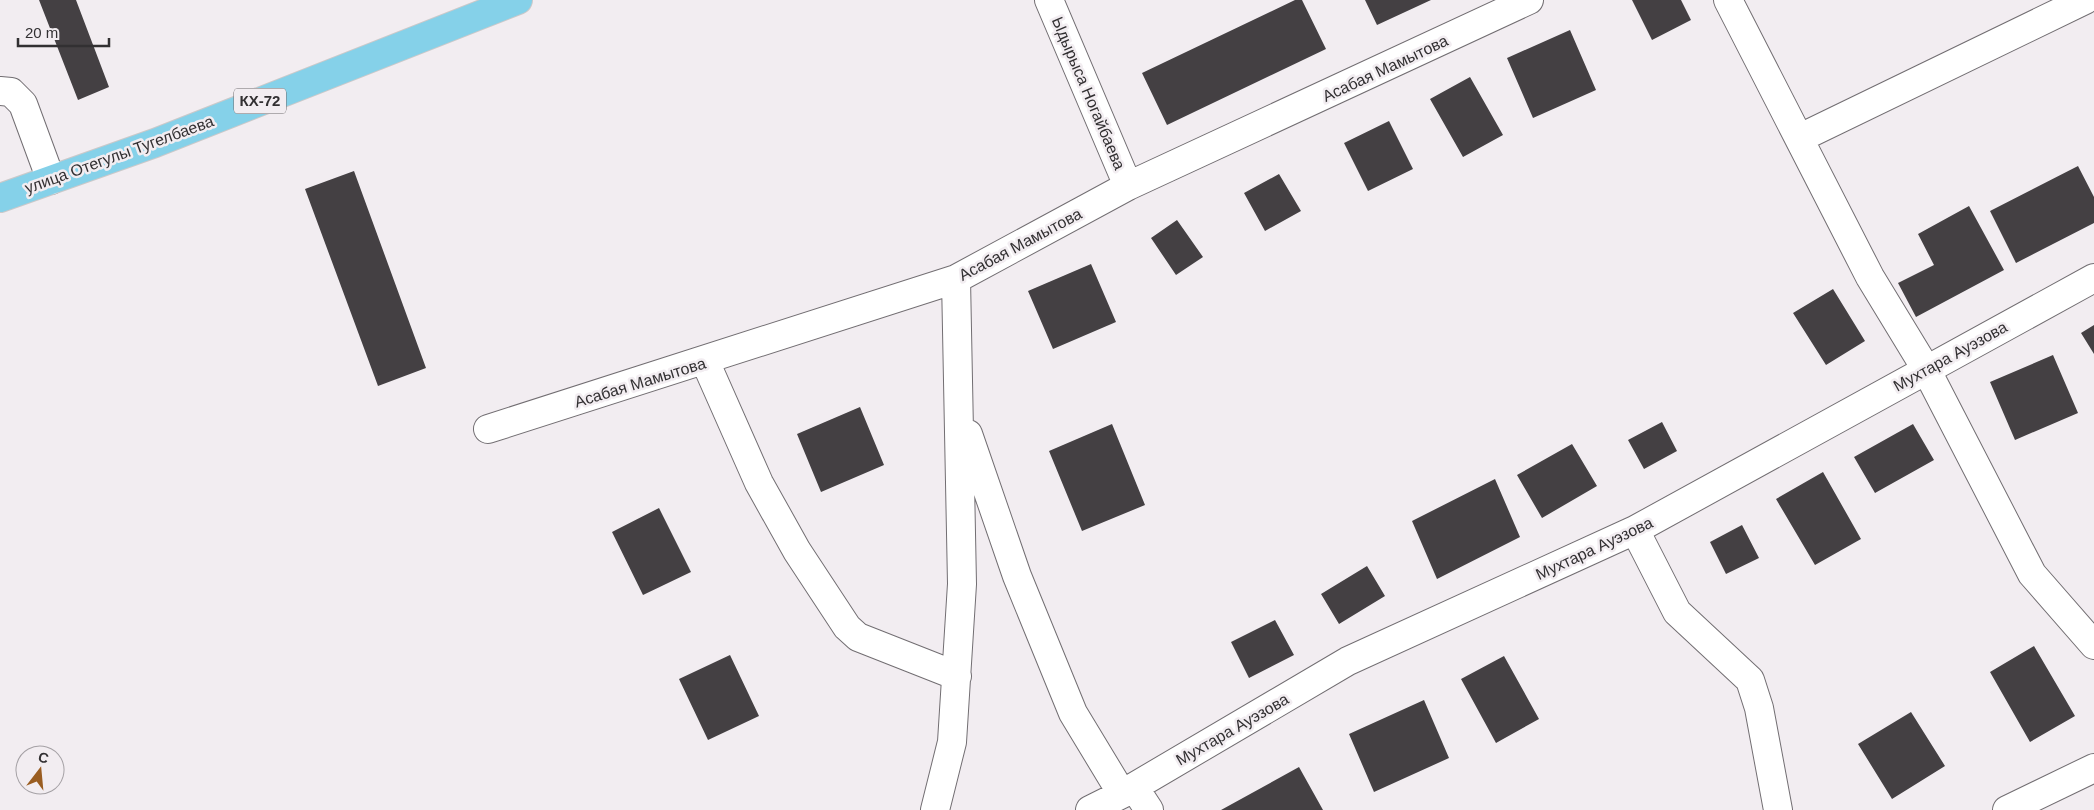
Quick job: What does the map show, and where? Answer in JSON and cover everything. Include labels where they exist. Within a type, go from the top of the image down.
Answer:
[{"type":"main road","name":"улица Отегулы Тугелбаева","points":[[0,198],[155,143],[518,0]]},
{"type":"street","name":"Ыдырыса Ногайбаева","points":[[1048,0],[1128,186]]},
{"type":"street","name":"Асабая Мамытова","points":[[488,429],[956,279],[1128,186],[1529,0]]},
{"type":"street","points":[[1728,0],[1870,277],[1926,369],[2032,574],[2094,645]]},
{"type":"street","points":[[1800,138],[2085,0]]},
{"type":"street","points":[[0,91],[11,92],[23,104],[51,180]]},
{"type":"street","name":"Мухтара Ауэзова","points":[[1090,810],[1128,790],[1348,661],[1636,530],[2094,278]]},
{"type":"street","points":[[936,810],[952,742],[962,584],[956,279]]},
{"type":"street","points":[[705,361],[759,483],[798,551],[847,627],[858,637],[957,676]]},
{"type":"street","points":[[960,412],[1017,576],[1073,713],[1128,790],[1149,810]]},
{"type":"street","points":[[1636,530],[1677,612],[1750,680],[1759,708],[1778,810]]},
{"type":"street","points":[[2007,810],[2094,768]]},
{"type":"building","points":[[39,0],[76,0],[109,87],[78,100]]},
{"type":"building","points":[[1295,0],[1302,0],[1326,49],[1167,125],[1142,73]]},
{"type":"building","points":[[1365,0],[1431,0],[1377,25]]},
{"type":"building","points":[[1632,0],[1681,0],[1691,20],[1652,40]]},
{"type":"building","points":[[1570,30],[1596,90],[1533,118],[1507,58]]},
{"type":"building","points":[[1470,77],[1503,135],[1463,157],[1430,99]]},
{"type":"building","points":[[1389,121],[1413,169],[1368,191],[1344,143]]},
{"type":"building","points":[[2078,166],[2094,197],[2094,223],[2016,263],[1990,211]]},
{"type":"building","points":[[354,171],[426,368],[378,386],[305,189]]},
{"type":"building","points":[[1279,174],[1301,211],[1265,231],[1244,193]]},
{"type":"building","points":[[1969,206],[2004,270],[1916,317],[1898,283],[1934,265],[1918,234]]},
{"type":"building","points":[[1177,220],[1203,257],[1176,275],[1151,238]]},
{"type":"building","points":[[1091,264],[1116,322],[1053,349],[1028,291]]},
{"type":"building","points":[[1833,289],[1865,341],[1826,365],[1793,313]]},
{"type":"building","points":[[2094,325],[2094,354],[2081,333]]},
{"type":"building","points":[[2053,355],[2078,413],[2015,440],[1990,382]]},
{"type":"building","points":[[860,407],[884,465],[821,492],[797,434]]},
{"type":"building","points":[[1662,422],[1677,451],[1644,469],[1628,440]]},
{"type":"building","points":[[1112,424],[1145,505],[1082,531],[1049,451]]},
{"type":"building","points":[[1913,424],[1934,460],[1875,493],[1854,457]]},
{"type":"building","points":[[1572,444],[1597,486],[1542,518],[1517,475]]},
{"type":"building","points":[[1823,472],[1861,539],[1815,565],[1776,499]]},
{"type":"building","points":[[1495,479],[1520,537],[1437,579],[1412,521]]},
{"type":"building","points":[[659,508],[691,572],[643,595],[612,532]]},
{"type":"building","points":[[1742,525],[1759,558],[1726,574],[1710,542]]},
{"type":"building","points":[[1367,566],[1385,596],[1339,624],[1321,594]]},
{"type":"building","points":[[1275,620],[1294,655],[1249,678],[1231,642]]},
{"type":"building","points":[[2034,646],[2075,716],[2030,742],[1990,672]]},
{"type":"building","points":[[730,655],[759,716],[708,740],[679,679]]},
{"type":"building","points":[[1504,656],[1539,719],[1496,743],[1461,679]]},
{"type":"building","points":[[1424,700],[1449,758],[1374,792],[1349,734]]},
{"type":"building","points":[[1911,712],[1945,766],[1892,799],[1858,744]]},
{"type":"building","points":[[1299,767],[1323,810],[1221,810]]}]
